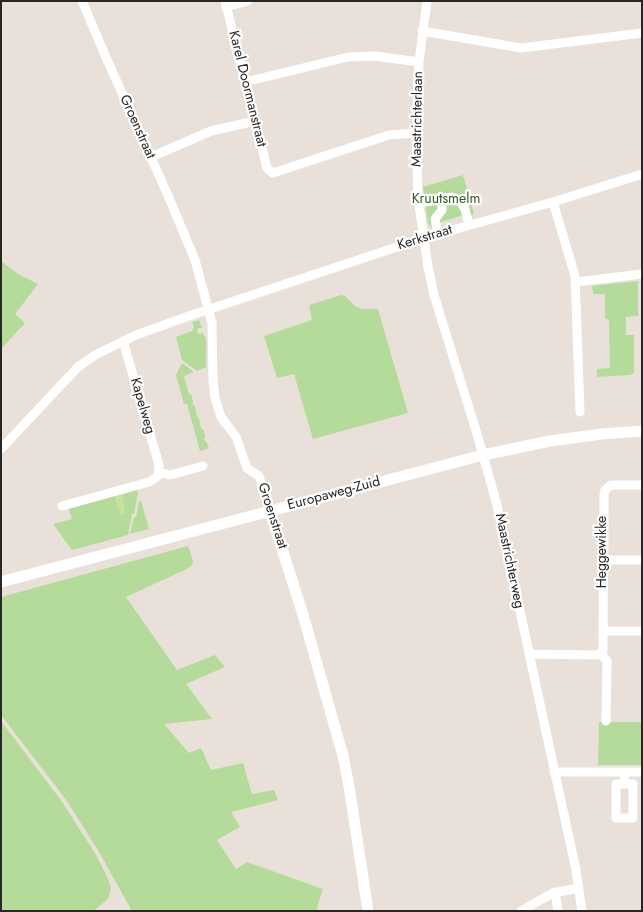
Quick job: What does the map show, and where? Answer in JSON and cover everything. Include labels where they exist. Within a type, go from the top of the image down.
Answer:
[{"type":"street","name":"Groenstraat","points":[[82,1],[195,260],[212,323],[212,380],[215,398],[221,417],[236,437],[247,468],[259,476],[304,618],[343,756],[368,911]]},
{"type":"street","points":[[225,4],[248,1]]},
{"type":"street","name":"Maastrichterlaan","points":[[424,238],[419,203],[416,133],[419,62],[427,1]]},
{"type":"street","name":"Karel Doormanstraat","points":[[225,4],[267,168],[273,173],[389,135],[416,133]]},
{"type":"street","points":[[422,31],[518,48],[642,33]]},
{"type":"street","points":[[246,82],[348,57],[375,56],[419,62]]},
{"type":"street","points":[[151,157],[211,131],[255,121]]},
{"type":"street","name":"Kerkstraat","points":[[1,449],[78,368],[95,355],[151,328],[424,238],[553,202],[608,183],[642,174]]},
{"type":"street","points":[[419,203],[452,197],[460,201],[465,209],[469,224]]},
{"type":"street","points":[[438,234],[435,219],[442,210],[442,200]]},
{"type":"street","points":[[553,202],[576,282],[580,412]]},
{"type":"street","name":"Maastrichterweg","points":[[424,238],[434,295],[497,505],[580,888],[582,911]]},
{"type":"street","points":[[576,282],[642,274]]},
{"type":"street","name":"Kapelweg","points":[[123,341],[159,465],[159,472]]},
{"type":"street","name":"Europaweg-Zuid","points":[[1,582],[483,455],[559,440],[642,431]]},
{"type":"street","points":[[62,506],[149,482],[156,478],[159,472],[170,475],[203,466]]},
{"type":"street","name":"Heggewikke","points":[[606,721],[607,660],[601,653],[603,650],[604,495],[608,487],[614,485],[642,485]]},
{"type":"street","points":[[603,560],[642,560]]},
{"type":"street","points":[[603,631],[642,631]]},
{"type":"street","points":[[529,654],[598,655],[601,653]]},
{"type":"street","points":[[554,772],[642,772]]},
{"type":"street","points":[[624,772],[625,784]]},
{"type":"street","points":[[524,910],[555,892],[580,888]]},
{"type":"street","points":[[555,892],[558,911]]},
{"type":"green space","name":"Kruutsmelm","points":[[463,175],[474,214],[468,216],[467,214],[435,224],[433,227],[430,226],[423,187]]},
{"type":"green space","points":[[1,261],[18,274],[38,284],[15,314],[25,323],[2,348]]},
{"type":"green space","points":[[638,281],[638,316],[626,317],[626,335],[634,335],[634,373],[630,375],[597,377],[597,369],[610,368],[609,320],[605,318],[605,294],[593,294],[592,286]]},
{"type":"green space","points":[[341,295],[362,309],[378,309],[408,413],[313,439],[294,374],[277,378],[264,336],[312,320],[309,305]]},
{"type":"green space","points":[[199,320],[202,328],[198,328],[197,332],[199,334],[203,333],[206,339],[206,367],[197,371],[182,360],[176,337],[192,331],[194,327],[192,322]]},
{"type":"green space","points":[[182,363],[194,372],[184,376],[201,429],[203,429],[204,441],[206,441],[209,448],[200,451],[187,404],[184,404],[176,375]]},
{"type":"green space","points":[[137,490],[134,514],[132,514],[128,535],[72,550],[53,524],[72,519],[69,509],[115,496],[120,514],[125,513],[121,495]]},
{"type":"green space","points":[[121,495],[125,514],[120,515],[115,496]]},
{"type":"green space","points":[[139,501],[141,501],[149,529],[130,534],[134,517],[136,517]]},
{"type":"green space","points":[[188,546],[193,561],[192,565],[126,597],[177,670],[215,655],[225,667],[186,684],[212,719],[164,724],[189,753],[201,748],[211,770],[243,763],[252,794],[274,790],[278,800],[231,812],[240,827],[217,840],[236,869],[247,862],[323,889],[316,911],[132,911],[99,852],[67,801],[1,715],[1,597]]},
{"type":"green space","points":[[1,721],[60,799],[95,853],[108,879],[111,888],[108,899],[93,911],[1,911]]},
{"type":"green space","points":[[599,722],[642,722],[642,765],[598,765]]}]
